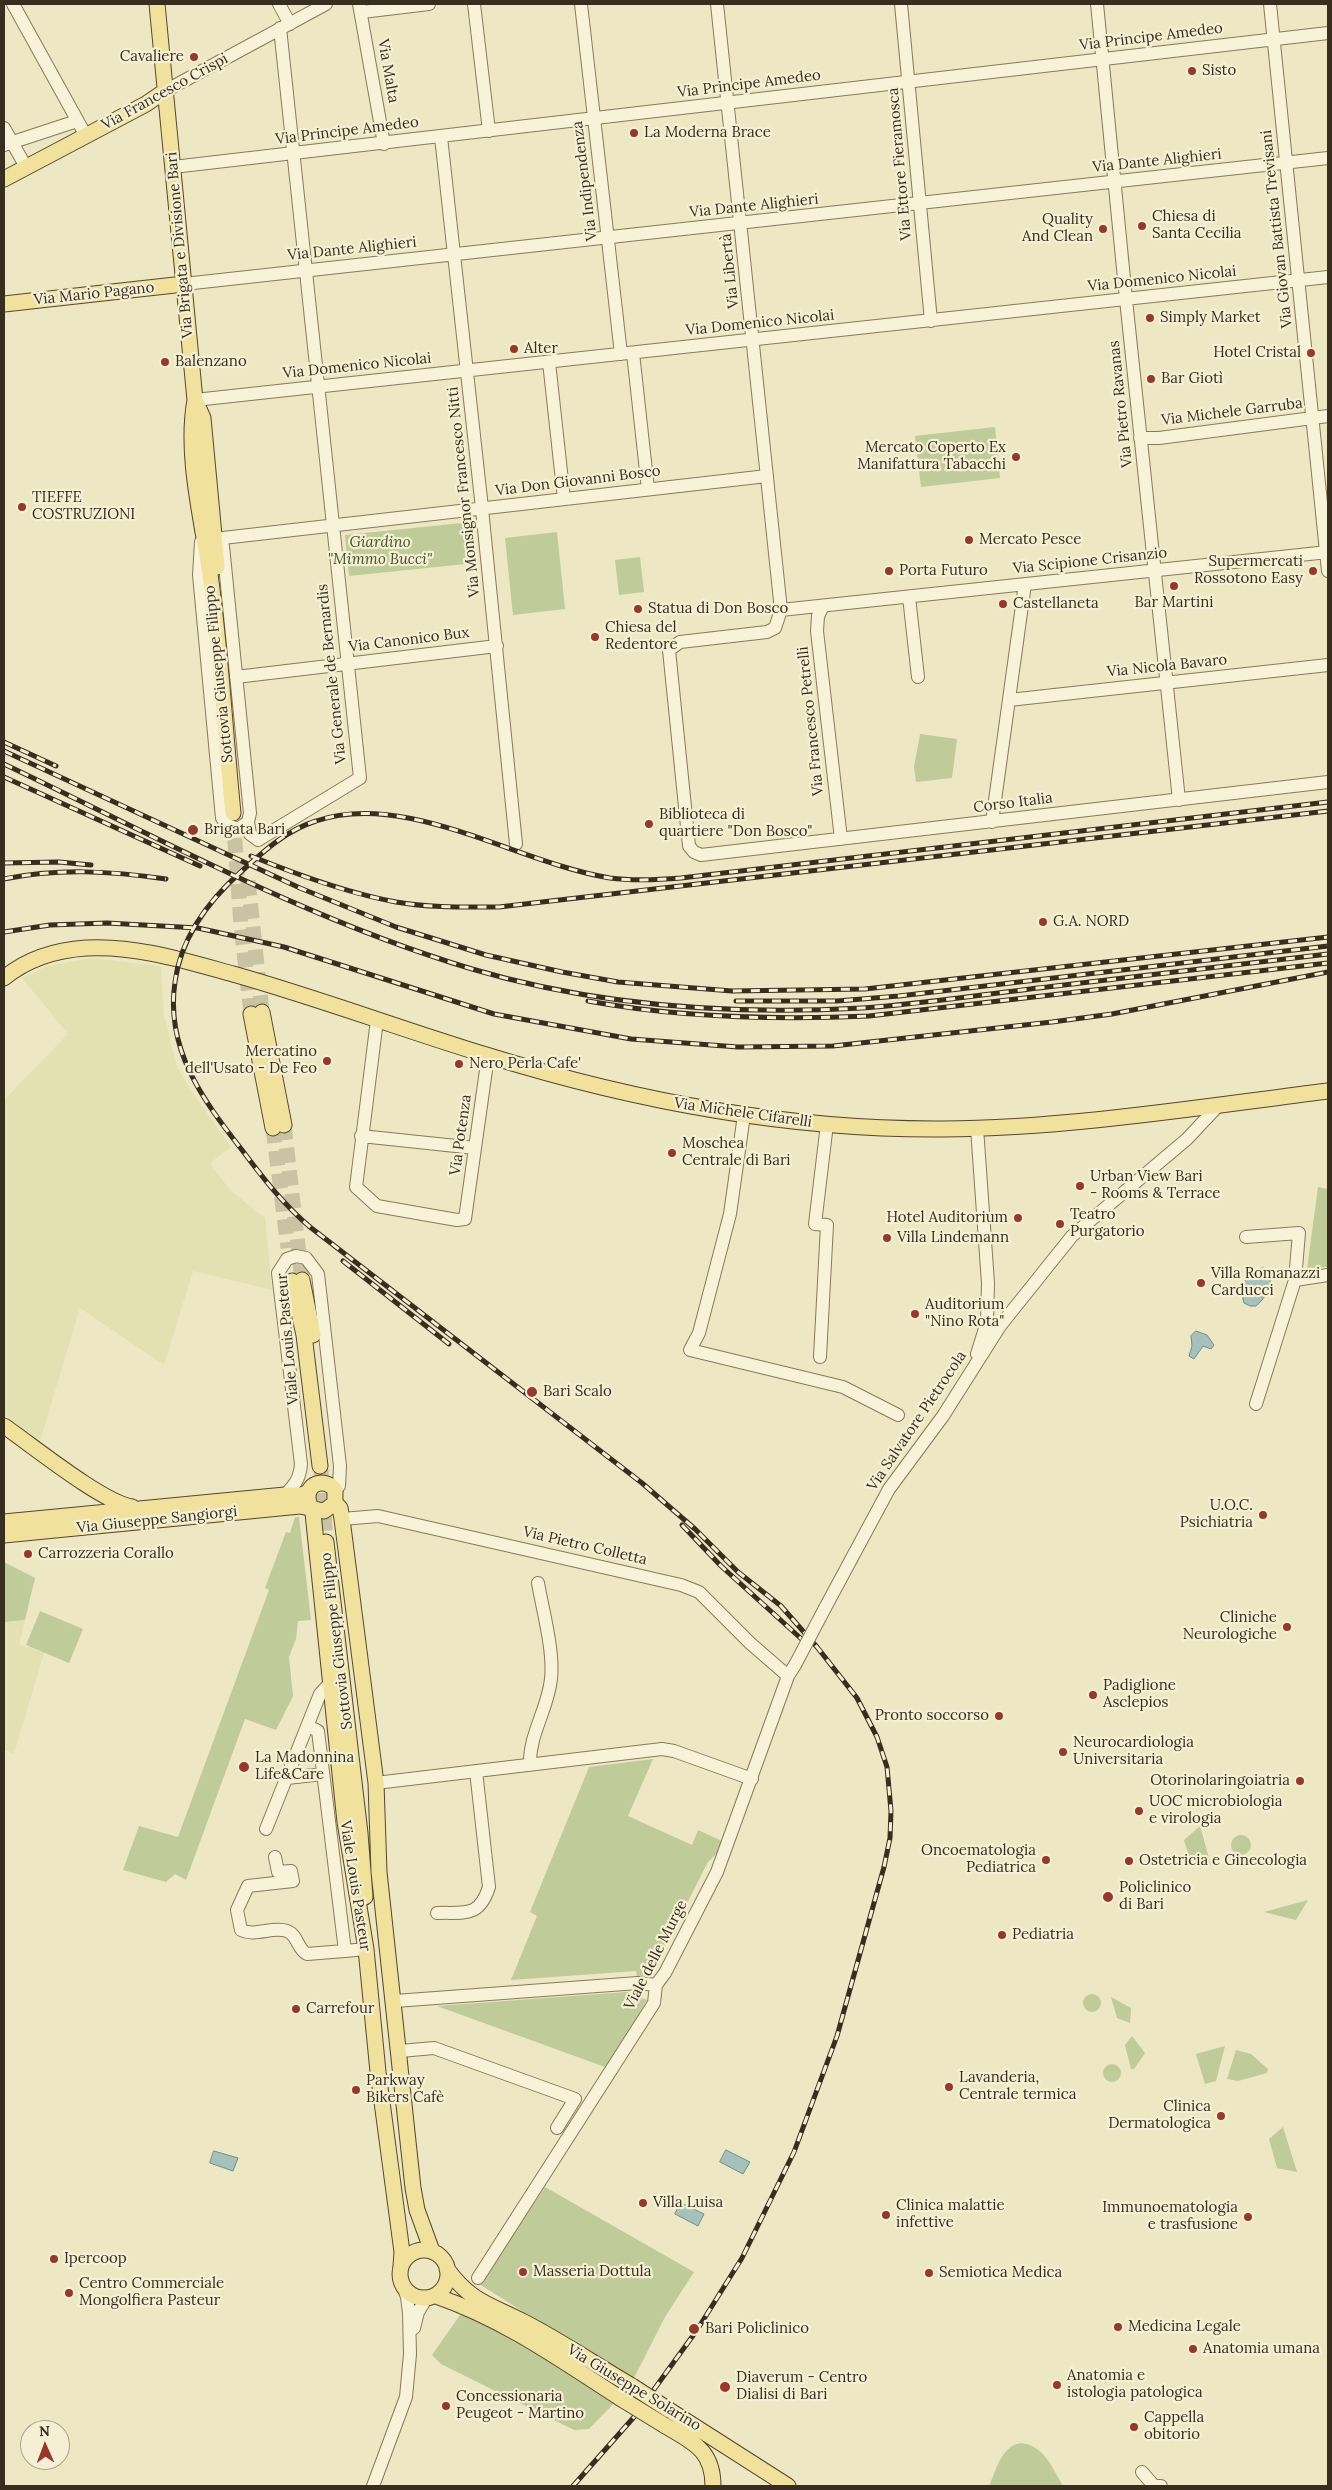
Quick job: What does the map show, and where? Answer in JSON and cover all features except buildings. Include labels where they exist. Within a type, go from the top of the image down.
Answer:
[{"type":"main road","name":"Via Brigata e Divisione Bari","points":[[157,4],[195,400],[191,420],[208,537]]},
{"type":"main road","name":"Via Francesco Crispi","points":[[4,179],[146,104],[165,91]]},
{"type":"main road","name":"Via Mario Pagano","points":[[4,304],[184,284]]},
{"type":"main road","name":"Sottovia Giuseppe Filippo","points":[[208,537],[210,574],[241,816]]},
{"type":"main road","name":"Via Michele Cifarelli","points":[[4,978],[27,963],[68,950],[108,948],[162,956],[285,990],[488,1056],[605,1089],[744,1115],[827,1124],[905,1128],[977,1128],[1073,1122],[1328,1091]]},
{"type":"main road","points":[[256,1013],[278,1126]]},
{"type":"main road","points":[[297,1280],[313,1334],[325,1466],[304,1335],[295,1302],[297,1280]]},
{"type":"main road","name":"Viale Louis Pasteur","points":[[295,1302],[295,1336],[313,1472],[310,1495],[345,1822],[366,1949],[378,2072],[402,2252],[400,2266]]},
{"type":"main road","points":[[4,1426],[121,1506],[141,1509]]},
{"type":"main road","points":[[324,1482],[335,1496],[324,1511],[310,1495],[324,1482]]},
{"type":"main road","points":[[90,1514],[95,1502],[93,1488]]},
{"type":"main road","name":"Via Giuseppe Sangiorgi","points":[[4,1522],[285,1495],[310,1495]]},
{"type":"main road","name":"Via Giuseppe Sangiorgi","points":[[4,1535],[310,1495]]},
{"type":"main road","name":"Viale Louis Pasteur","points":[[335,1496],[342,1518],[376,1783],[379,1872],[416,2210],[432,2251]]},
{"type":"main road","name":"Sottovia Giuseppe Filippo","points":[[366,1949],[360,1833],[330,1541],[368,1813],[379,1872]]},
{"type":"main road","points":[[418,2250],[432,2251],[441,2257],[457,2284],[473,2304],[431,2297],[417,2298],[404,2289],[400,2282],[400,2266],[411,2253],[418,2250]]},
{"type":"main road","points":[[431,2297],[445,2287],[448,2279],[447,2268]]},
{"type":"main road","name":"Via Giuseppe Solarino","points":[[473,2304],[699,2446],[708,2459],[713,2472],[713,2486]]},
{"type":"main road","name":"Via Giuseppe Solarino","points":[[473,2304],[523,2322],[632,2386],[788,2486]]},
{"type":"street","points":[[13,4],[86,136]]},
{"type":"street","points":[[279,4],[285,26]]},
{"type":"street","name":"Via Francesco Crispi","points":[[165,91],[326,4]]},
{"type":"street","points":[[360,8],[429,4]]},
{"type":"street","points":[[474,4],[489,131]]},
{"type":"street","name":"Via Indipendenza","points":[[581,4],[608,238],[648,489]]},
{"type":"street","name":"Via Libertà","points":[[717,4],[767,476],[786,609]]},
{"type":"street","name":"Via Ettore Fieramosca","points":[[901,4],[931,321]]},
{"type":"street","name":"Via Pietro Ravanas","points":[[1097,4],[1140,438],[1179,800]]},
{"type":"street","name":"Via Giovan Battista Trevisani","points":[[1270,4],[1328,571]]},
{"type":"street","name":"Via Malta","points":[[360,8],[384,144]]},
{"type":"street","name":"Via Generale de Bernardis","points":[[241,816],[250,834],[258,840],[360,778],[293,154],[285,26]]},
{"type":"street","name":"Via Principe Amedeo","points":[[173,168],[1328,33]]},
{"type":"street","points":[[8,144],[78,121]]},
{"type":"street","points":[[4,128],[8,144],[26,167]]},
{"type":"street","name":"Via Monsignor Francesco Nitti","points":[[440,137],[497,646],[516,844]]},
{"type":"street","name":"Via Dante Alighieri","points":[[184,284],[1328,158]]},
{"type":"street","name":"Via Domenico Nicolai","points":[[195,400],[1328,277]]},
{"type":"street","points":[[549,362],[564,499]]},
{"type":"street","name":"Via Michele Garruba","points":[[1140,438],[1158,438],[1328,416]]},
{"type":"street","name":"Via Don Giovanni Bosco","points":[[208,537],[332,526],[767,476]]},
{"type":"street","points":[[208,537],[223,546],[250,813],[241,816]]},
{"type":"street","name":"Via Scipione Crisanzio","points":[[786,609],[1327,552]]},
{"type":"street","points":[[992,822],[1026,584]]},
{"type":"street","points":[[909,597],[918,677]]},
{"type":"street","name":"Via Francesco Petrelli","points":[[823,606],[818,616],[817,629],[841,839]]},
{"type":"street","name":"Via Francesco Petrelli","points":[[786,609],[812,620],[817,629]]},
{"type":"street","name":"Corso Italia","points":[[786,609],[775,628],[767,632],[680,642],[672,645],[669,655],[689,846],[694,852],[701,855],[1328,782]]},
{"type":"street","name":"Via Canonico Bux","points":[[236,677],[497,646]]},
{"type":"street","name":"Via Nicola Bavaro","points":[[1009,700],[1328,665]]},
{"type":"street","points":[[377,1020],[361,1136],[475,1148]]},
{"type":"street","name":"Via Potenza","points":[[361,1136],[356,1187],[377,1206],[457,1220],[465,1219],[488,1056]]},
{"type":"street","name":"Via Salvatore Pietrocola","points":[[792,1671],[889,1489],[961,1388],[1000,1326],[1072,1236],[1187,1139],[1217,1106]]},
{"type":"street","points":[[744,1115],[730,1214],[699,1333],[690,1350],[844,1388],[898,1415]]},
{"type":"street","points":[[820,1357],[827,1225],[815,1224],[827,1124]]},
{"type":"street","points":[[972,1370],[987,1322],[988,1303],[977,1128]]},
{"type":"street","points":[[1246,1237],[1299,1233],[1295,1280],[1256,1404]]},
{"type":"street","name":"Viale Louis Pasteur","points":[[285,1495],[295,1485],[300,1475],[300,1464],[278,1272],[287,1258],[296,1256],[306,1258],[318,1274],[340,1466],[339,1486],[335,1496]]},
{"type":"street","points":[[1295,1280],[1328,1275]]},
{"type":"street","name":"Via Pietro Colletta","points":[[342,1518],[378,1516],[680,1585],[698,1592],[706,1598],[750,1643],[792,1671]]},
{"type":"street","points":[[530,1765],[529,1749],[551,1680],[550,1654],[538,1582]]},
{"type":"street","name":"Viale delle Murge","points":[[478,2278],[654,2002],[656,1985],[665,1973],[717,1872],[792,1671]]},
{"type":"street","points":[[266,1829],[320,1694],[331,1682]]},
{"type":"street","points":[[308,1726],[318,1731],[344,1951]]},
{"type":"street","points":[[376,1783],[662,1749],[674,1751],[752,1779]]},
{"type":"street","points":[[437,1913],[475,1911],[484,1902],[489,1887],[476,1771]]},
{"type":"street","points":[[287,1778],[323,1774]]},
{"type":"street","points":[[274,1857],[278,1872],[291,1870],[293,1881],[248,1886],[237,1910],[241,1930],[248,1934],[286,1931],[293,1935],[302,1951],[307,1954],[366,1949]]},
{"type":"street","points":[[394,2001],[638,1983],[656,1985]]},
{"type":"street","points":[[400,2051],[434,2048],[578,2095],[557,2128]]},
{"type":"street","points":[[404,2289],[408,2307],[410,2350]]},
{"type":"street","points":[[373,2486],[406,2397],[410,2350],[418,2312],[431,2297]]},
{"type":"street","points":[[1142,2472],[1154,2486],[1161,2486]]},
{"type":"shaded area","points":[[92,958],[161,966],[164,1015],[176,1064],[186,1083],[231,1147],[210,1163],[230,1190],[265,1218],[272,1290],[193,1271],[164,1365],[80,1308],[40,1441],[4,1415],[4,1100],[68,1034],[22,978],[47,966]]},
{"type":"shaded area","points":[[25,1620],[19,1644],[44,1653],[14,1754],[4,1749],[4,1622]]},
{"type":"green space","points":[[995,427],[1000,478],[921,487],[915,436]]},
{"type":"green space","name":"Giardino \"Mimmo Bucci\"","points":[[471,522],[475,563],[349,576],[345,535]]},
{"type":"green space","points":[[557,532],[565,609],[513,615],[505,538]]},
{"type":"green space","points":[[640,557],[644,592],[619,595],[615,560]]},
{"type":"green space","points":[[920,734],[957,739],[952,778],[916,782],[914,767]]},
{"type":"green space","points":[[1318,1187],[1328,1189],[1328,1267],[1307,1269]]},
{"type":"green space","points":[[295,1517],[299,1517],[311,1620],[298,1621],[296,1639],[289,1657],[293,1696],[276,1730],[245,1719],[186,1880],[175,1874],[166,1882],[123,1870],[139,1826],[178,1837],[269,1590],[265,1588],[286,1532],[290,1533]]},
{"type":"green space","points":[[4,1562],[35,1578],[25,1620],[4,1622]]},
{"type":"green space","points":[[40,1611],[83,1629],[69,1663],[26,1645]]},
{"type":"green space","points":[[653,1759],[628,1816],[692,1845],[698,1830],[722,1841],[717,1853],[708,1862],[652,1972],[650,1975],[637,1977],[636,1971],[511,1980],[537,1916],[530,1912],[589,1767]]},
{"type":"green space","points":[[1200,1826],[1210,1866],[1190,1860],[1184,1840]]},
{"type":"green space","points":[[1241,1835],[1248,1838],[1251,1845],[1248,1852],[1241,1855],[1234,1852],[1231,1845],[1234,1838]]},
{"type":"green space","points":[[1308,1900],[1296,1920],[1264,1912]]},
{"type":"green space","points":[[627,1992],[647,2000],[612,2059],[605,2067],[437,2006]]},
{"type":"green space","points":[[1092,1994],[1098,1997],[1101,2003],[1098,2009],[1092,2012],[1086,2009],[1083,2003],[1086,1997]]},
{"type":"green space","points":[[1111,1997],[1131,2008],[1130,2023],[1117,2018]]},
{"type":"green space","points":[[1132,2036],[1145,2053],[1134,2069],[1131,2069],[1125,2045]]},
{"type":"green space","points":[[1225,2046],[1216,2081],[1205,2084],[1196,2054]]},
{"type":"green space","points":[[1236,2050],[1251,2054],[1268,2069],[1267,2073],[1238,2081],[1227,2079]]},
{"type":"green space","points":[[1112,2064],[1118,2067],[1121,2073],[1118,2079],[1112,2082],[1106,2079],[1103,2073],[1106,2067]]},
{"type":"green space","points":[[1283,2127],[1297,2172],[1277,2168],[1269,2139]]},
{"type":"green space","points":[[545,2187],[694,2272],[665,2317],[633,2380],[479,2284]]},
{"type":"green space","points":[[460,2315],[477,2316],[617,2400],[589,2429],[574,2430],[441,2364],[432,2355]]},
{"type":"green space","points":[[1021,2443],[1036,2448],[1042,2453],[1063,2486],[989,2486],[1004,2454],[1014,2445]]},
{"type":"water","points":[[1263,1268],[1270,1277],[1267,1293],[1256,1306],[1250,1306],[1244,1303],[1243,1286],[1252,1272]]},
{"type":"water","points":[[1196,1331],[1207,1335],[1214,1345],[1211,1349],[1203,1346],[1194,1359],[1189,1356],[1192,1346],[1191,1336]]},
{"type":"water","points":[[726,2150],[750,2162],[743,2174],[720,2162]]},
{"type":"water","points":[[214,2151],[238,2158],[233,2171],[210,2163]]},
{"type":"water","points":[[681,2203],[704,2214],[698,2226],[675,2214]]},
{"type":"tunnel","points":[[233,815],[241,925],[251,1014]]},
{"type":"tunnel","points":[[248,881],[262,1012]]},
{"type":"tunnel","points":[[284,1125],[302,1280]]},
{"type":"tunnel","points":[[273,1128],[288,1248]]},
{"type":"tunnel","points":[[321,1470],[326,1542]]},
{"type":"railway","points":[[4,742],[56,766]]},
{"type":"railway","points":[[4,751],[300,888],[396,927],[486,955],[618,982],[732,991],[865,989],[1328,937]]},
{"type":"railway","points":[[4,764],[234,876],[351,927],[472,969],[519,982],[567,992],[665,1005],[714,1008],[763,1010],[862,1008],[1328,954]]},
{"type":"railway","points":[[4,777],[200,866]]},
{"type":"railway","points":[[573,2486],[634,2417],[697,2330],[742,2258],[794,2152],[837,2036],[884,1867],[890,1838],[891,1811],[887,1767],[877,1737],[857,1698],[817,1647],[781,1606],[738,1572],[695,1529],[642,1483],[310,1227],[274,1190],[201,1093],[182,1051],[176,1029],[173,1006],[178,965],[190,934],[219,893],[268,848],[286,835],[305,825],[351,814],[387,815],[424,821],[574,870],[610,878],[645,880],[681,878],[1328,802]]},
{"type":"railway","points":[[251,856],[323,883],[359,894],[396,902],[435,906],[499,907],[1328,811]]},
{"type":"railway","points":[[4,863],[59,862],[91,865]]},
{"type":"railway","points":[[4,879],[65,872],[125,874],[166,879]]},
{"type":"railway","points":[[4,932],[50,925],[107,923],[198,928],[284,947],[494,1014],[631,1039],[738,1047],[833,1046],[1052,1022],[1112,1014],[1328,972]]},
{"type":"railway","points":[[736,1001],[837,1001],[899,996],[1328,946]]},
{"type":"railway","points":[[588,1001],[658,1011],[728,1016],[799,1018],[869,1016],[1328,963]]},
{"type":"railway","points":[[343,1261],[449,1344]]},
{"type":"railway","points":[[682,1525],[721,1566],[807,1644]]},
{"type":"place","name":"Cavaliere","points":[[194,57]]},
{"type":"place","name":"Sisto","points":[[1192,71]]},
{"type":"place","name":"La Moderna Brace","points":[[634,133]]},
{"type":"place","name":"Chiesa di Santa Cecilia","points":[[1142,226]]},
{"type":"place","name":"Quality And Clean","points":[[1103,229]]},
{"type":"place","name":"Simply Market","points":[[1150,318]]},
{"type":"place","name":"Alter","points":[[514,349]]},
{"type":"place","name":"Hotel Cristal","points":[[1311,353]]},
{"type":"place","name":"Balenzano","points":[[165,362]]},
{"type":"place","name":"Bar Giotì","points":[[1151,379]]},
{"type":"place","name":"Mercato Coperto Ex Manifattura Tabacchi","points":[[1016,457]]},
{"type":"place","name":"TIEFFE COSTRUZIONI","points":[[22,507]]},
{"type":"place","name":"Mercato Pesce","points":[[969,540]]},
{"type":"place","name":"Porta Futuro","points":[[889,571]]},
{"type":"place","name":"Supermercati Rossotono Easy","points":[[1313,571]]},
{"type":"place","name":"Bar Martini","points":[[1174,586]]},
{"type":"place","name":"Castellaneta","points":[[1003,604]]},
{"type":"place","name":"Statua di Don Bosco","points":[[638,609]]},
{"type":"place","name":"Chiesa del Redentore","points":[[595,637]]},
{"type":"place","name":"Biblioteca di quartiere \"Don Bosco\"","points":[[649,824]]},
{"type":"place","name":"Brigata Bari","points":[[193,830]]},
{"type":"place","name":"G.A. NORD","points":[[1043,922]]},
{"type":"place","name":"Mercatino dell'Usato - De Feo","points":[[327,1061]]},
{"type":"place","name":"Nero Perla Cafe'","points":[[459,1064]]},
{"type":"place","name":"Moschea Centrale di Bari","points":[[672,1153]]},
{"type":"place","name":"Urban View Bari - Rooms & Terrace","points":[[1080,1186]]},
{"type":"place","name":"Hotel Auditorium","points":[[1018,1218]]},
{"type":"place","name":"Teatro Purgatorio","points":[[1060,1224]]},
{"type":"place","name":"Villa Lindemann","points":[[887,1238]]},
{"type":"place","name":"Villa Romanazzi Carducci","points":[[1201,1283]]},
{"type":"place","name":"Auditorium \"Nino Rota\"","points":[[915,1314]]},
{"type":"place","name":"Bari Scalo","points":[[532,1392]]},
{"type":"place","name":"U.O.C. Psichiatria","points":[[1263,1515]]},
{"type":"place","name":"Carrozzeria Corallo","points":[[28,1554]]},
{"type":"place","name":"Cliniche Neurologiche","points":[[1287,1627]]},
{"type":"place","name":"Padiglione Asclepios","points":[[1093,1695]]},
{"type":"place","name":"Pronto soccorso","points":[[999,1716]]},
{"type":"place","name":"Neurocardiologia Universitaria","points":[[1063,1752]]},
{"type":"place","name":"La Madonnina Life&Care","points":[[244,1767]]},
{"type":"place","name":"Otorinolaringoiatria","points":[[1300,1781]]},
{"type":"place","name":"UOC microbiologia e virologia","points":[[1139,1811]]},
{"type":"place","name":"Oncoematologia Pediatrica","points":[[1046,1860]]},
{"type":"place","name":"Ostetricia e Ginecologia","points":[[1129,1861]]},
{"type":"place","name":"Policlinico di Bari","points":[[1108,1897]]},
{"type":"place","name":"Pediatria","points":[[1002,1935]]},
{"type":"place","name":"Carrefour","points":[[296,2009]]},
{"type":"place","name":"Lavanderia, Centrale termica","points":[[949,2087]]},
{"type":"place","name":"Parkway Bikers Cafè","points":[[356,2090]]},
{"type":"place","name":"Clinica Dermatologica","points":[[1221,2116]]},
{"type":"place","name":"Villa Luisa","points":[[643,2203]]},
{"type":"place","name":"Clinica malattie infettive","points":[[886,2215]]},
{"type":"place","name":"Immunoematologia e trasfusione","points":[[1248,2217]]},
{"type":"place","name":"Ipercoop","points":[[54,2259]]},
{"type":"place","name":"Masseria Dottula","points":[[523,2272]]},
{"type":"place","name":"Semiotica Medica","points":[[929,2273]]},
{"type":"place","name":"Centro Commerciale Mongolfiera Pasteur","points":[[69,2293]]},
{"type":"place","name":"Medicina Legale","points":[[1118,2327]]},
{"type":"place","name":"Bari Policlinico","points":[[694,2329]]},
{"type":"place","name":"Anatomia umana","points":[[1193,2349]]},
{"type":"place","name":"Anatomia e istologia patologica","points":[[1057,2385]]},
{"type":"place","name":"Diaverum - Centro Dialisi di Bari","points":[[725,2387]]},
{"type":"place","name":"Concessionaria Peugeot - Martino","points":[[446,2406]]},
{"type":"place","name":"Cappella obitorio","points":[[1134,2427]]}]
